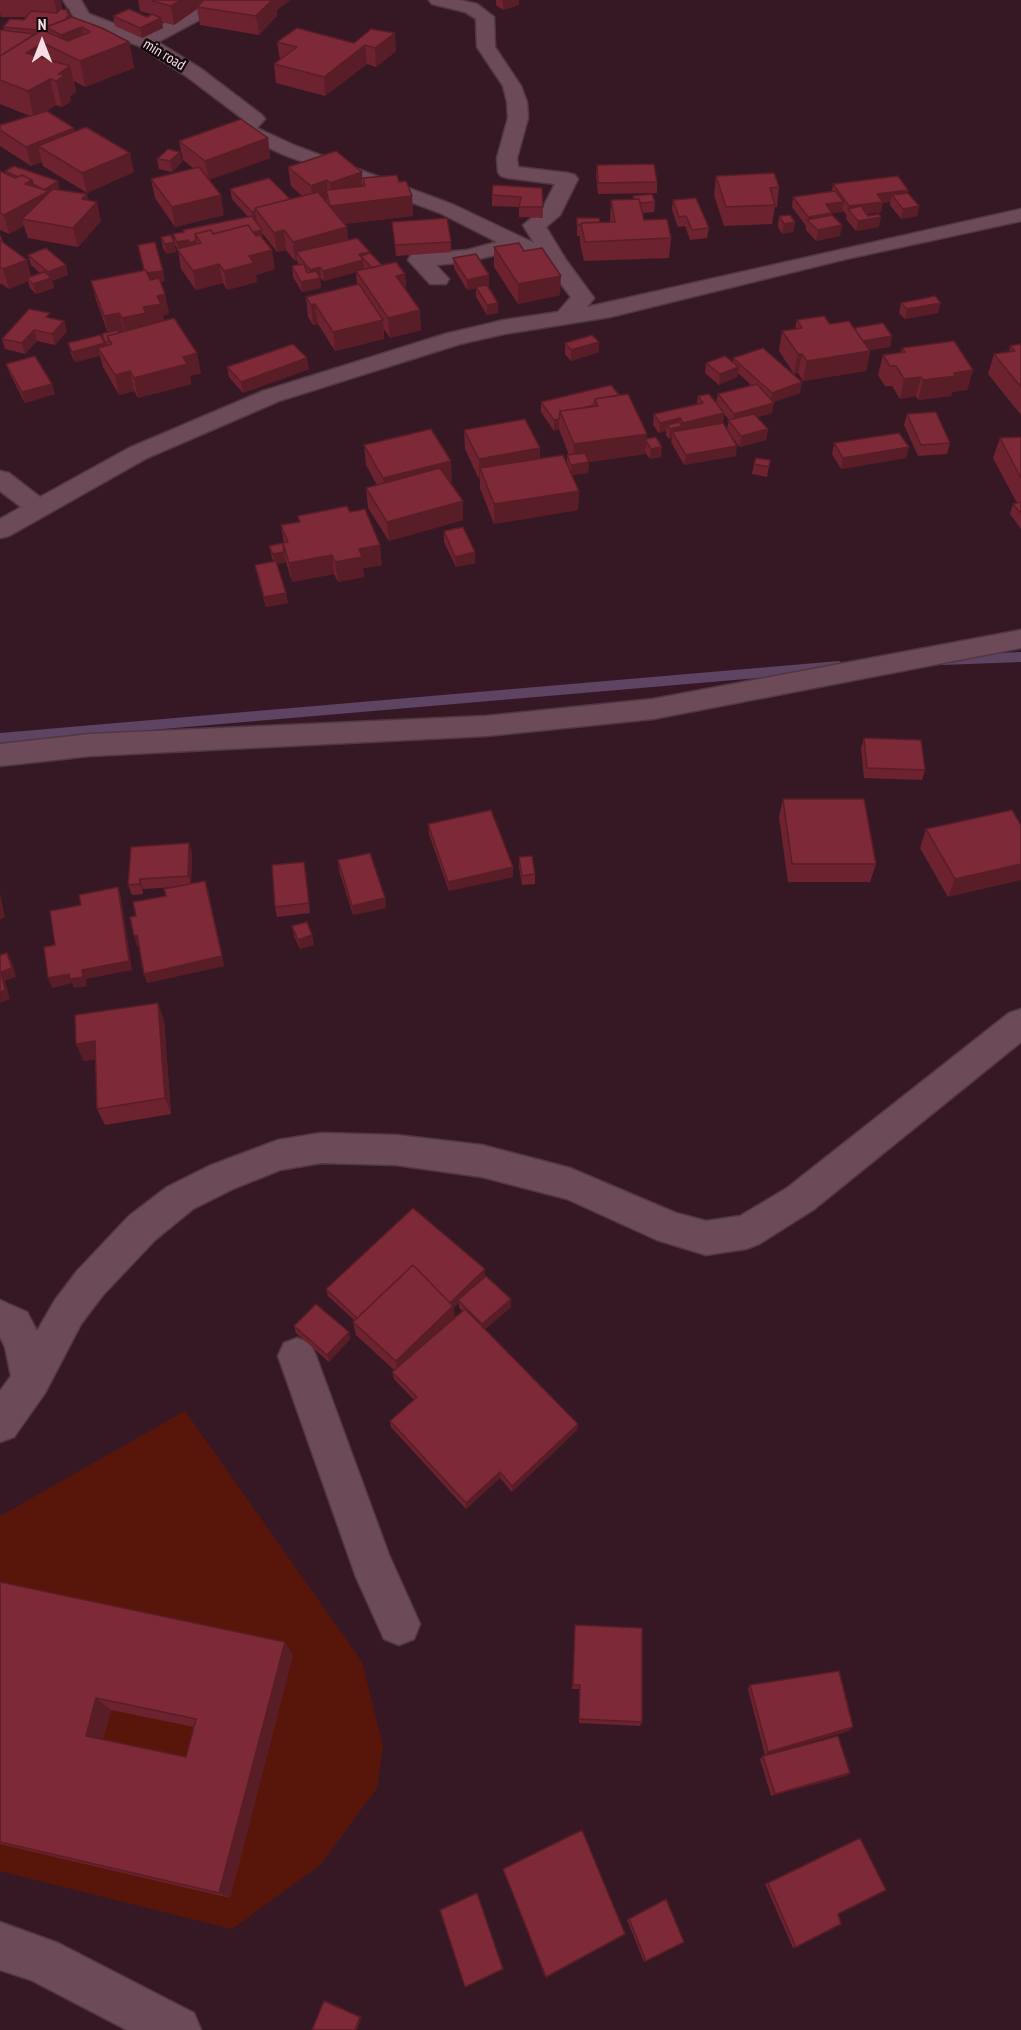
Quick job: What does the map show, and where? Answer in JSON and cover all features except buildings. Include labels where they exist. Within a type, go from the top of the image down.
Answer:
[{"type":"street","name":"min road","points":[[72,0],[74,7],[83,18],[145,42],[193,72],[255,119],[244,129],[289,150],[433,202],[517,243]]},
{"type":"street","points":[[145,42],[197,14],[216,0]]},
{"type":"street","points":[[438,0],[471,8],[485,17],[486,47],[512,86],[517,102],[518,118],[507,158],[508,172],[568,179],[550,215],[534,225],[556,262],[583,298],[565,316]]},
{"type":"street","points":[[0,530],[37,507],[138,453],[271,396],[453,339],[565,316],[610,310],[846,253],[1021,215]]},
{"type":"street","points":[[438,279],[419,261],[466,256],[517,243],[556,262]]},
{"type":"street","points":[[0,479],[37,507]]},
{"type":"street","points":[[0,755],[90,745],[486,726],[641,710],[1021,639]]},
{"type":"street","points":[[0,1423],[31,1380],[68,1312],[90,1283],[142,1228],[180,1198],[222,1177],[278,1155],[321,1148],[396,1150],[482,1161],[570,1184],[625,1206],[670,1228],[697,1236],[706,1238],[746,1232],[800,1199],[1021,1023]]},
{"type":"street","points":[[0,1318],[14,1325],[24,1345],[31,1380]]},
{"type":"street","points":[[297,1356],[371,1562],[399,1624]]},
{"type":"street","points":[[0,1946],[41,1960],[177,2030]]},
{"type":"shaded area","points":[[185,1411],[362,1662],[383,1746],[377,1788],[320,1865],[232,1929],[0,1871],[0,1516]]},
{"type":"waterway","points":[[943,660],[1021,657]]},
{"type":"waterway","points":[[0,738],[839,666]]}]
